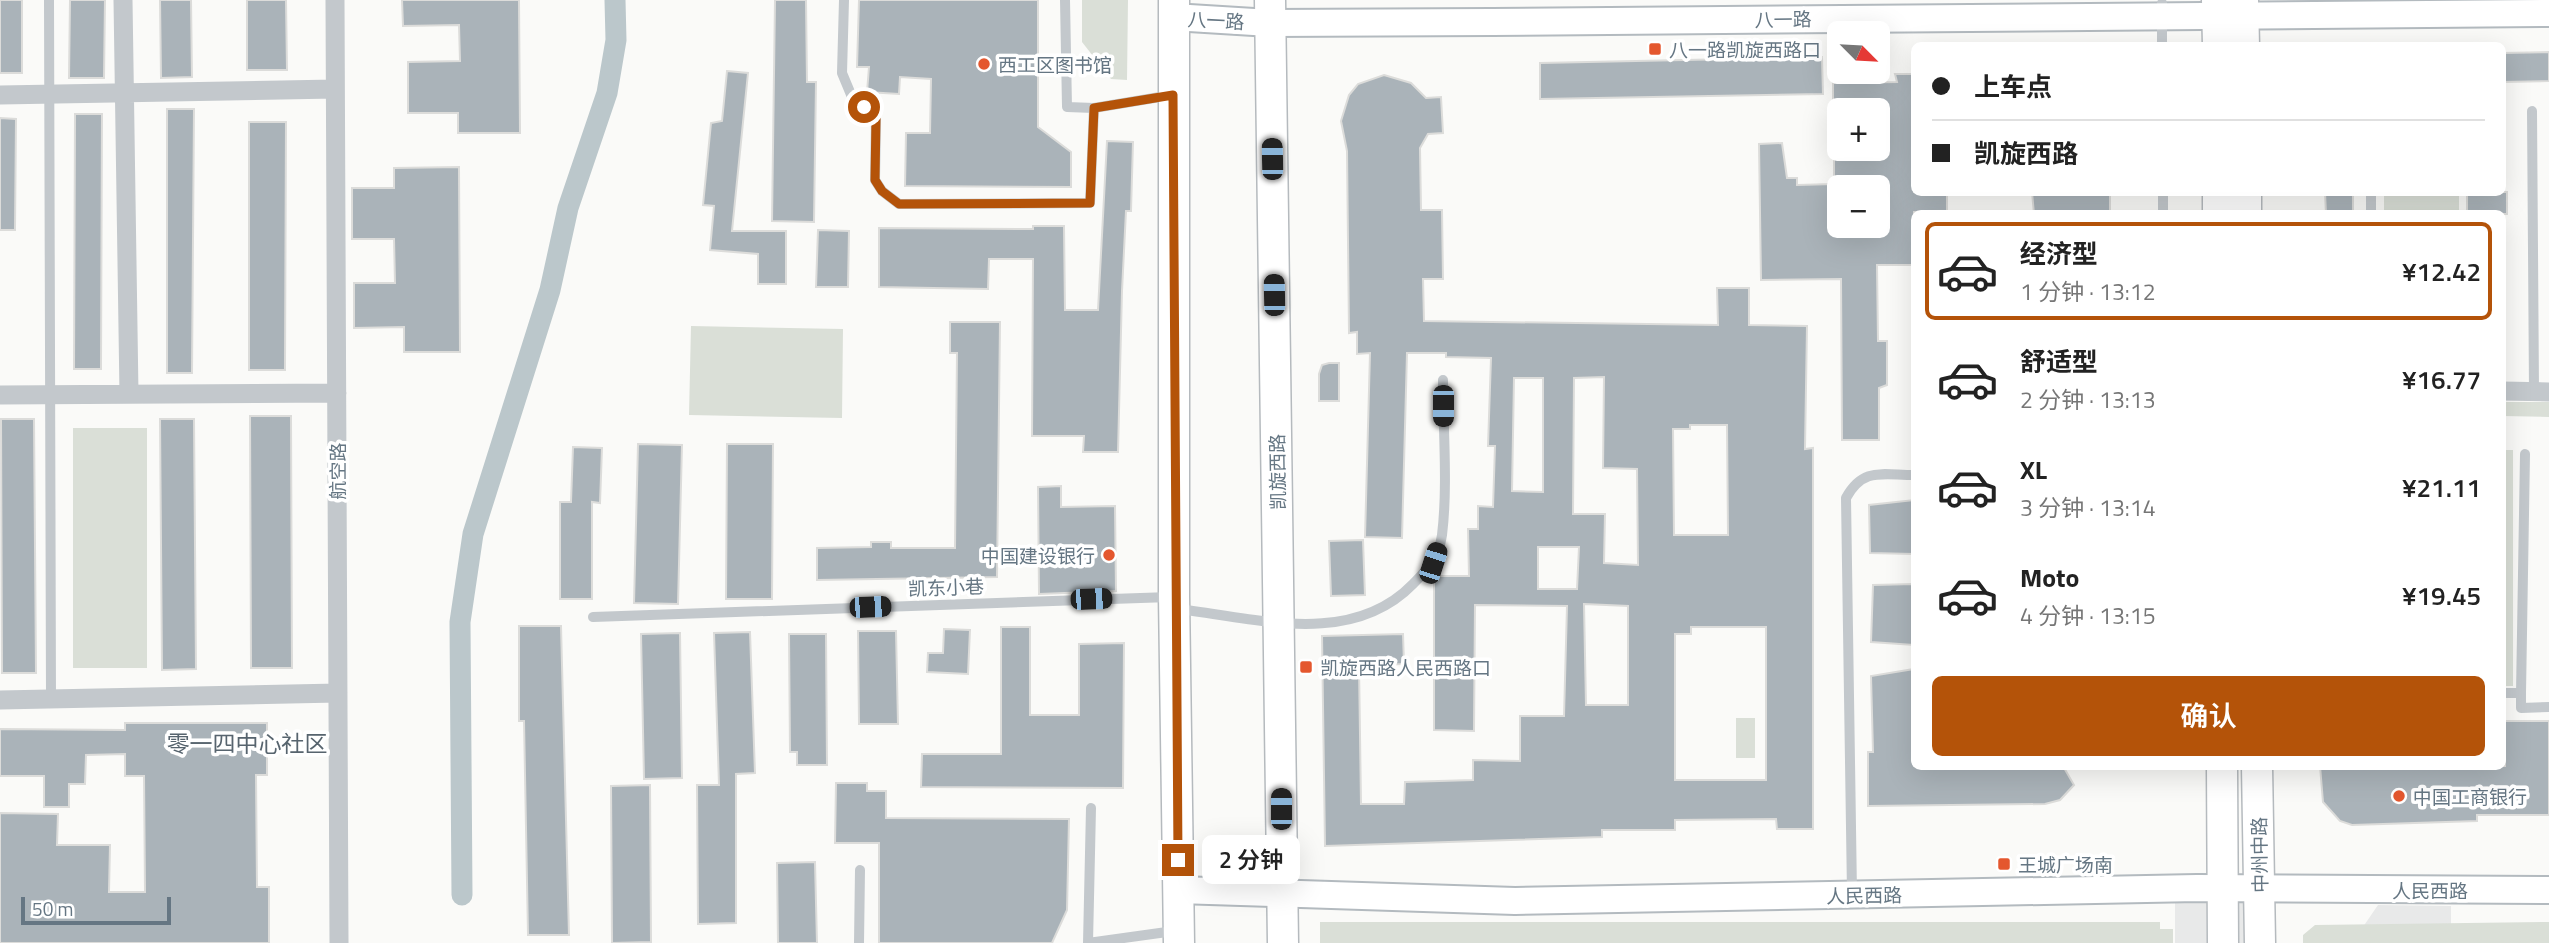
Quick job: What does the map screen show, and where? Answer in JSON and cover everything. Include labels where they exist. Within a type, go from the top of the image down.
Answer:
[{"type":"main road","points":[[2218,42],[2230,6]]},
{"type":"main road","points":[[2230,6],[2243,42]]},
{"type":"main road","points":[[1174,9],[1174,602],[1178,937]]},
{"type":"main road","name":"凯旋西路","points":[[1270,11],[1283,943]]},
{"type":"main road","name":"中州中路","points":[[2222,770],[2223,943]]},
{"type":"main road","name":"中州中路","points":[[2257,770],[2260,943]]},
{"type":"street","points":[[123,0],[129,394]]},
{"type":"street","name":"航空路","points":[[335,0],[339,943]]},
{"type":"street","name":"八一路","points":[[1174,9],[2162,10],[2463,0]]},
{"type":"street","name":"八一路","points":[[2230,6],[2549,13]]},
{"type":"street","points":[[0,95],[335,89]]},
{"type":"street","points":[[2506,391],[2541,391]]},
{"type":"street","points":[[0,395],[337,393]]},
{"type":"street","points":[[0,700],[338,692]]},
{"type":"street","name":"人民西路","points":[[1178,890],[1515,901],[2222,888],[2549,890]]},
{"type":"lane","points":[[50,0],[51,699]]},
{"type":"lane","points":[[844,0],[842,72],[852,97],[876,118],[875,180],[882,191],[899,204],[1090,203],[1094,108]]},
{"type":"lane","points":[[1065,0],[1067,107],[1094,108],[1173,95]]},
{"type":"lane","points":[[2162,10],[2162,42]]},
{"type":"lane","points":[[2532,111],[2541,391]]},
{"type":"lane","name":"凯东小巷","points":[[593,617],[1174,602],[1323,626],[1366,615],[1405,593],[1433,563],[1442,537],[1443,380]]},
{"type":"lane","points":[[2525,454],[2521,708],[2549,707]]},
{"type":"lane","points":[[1852,895],[1846,498],[1855,481],[1867,475],[1911,475]]},
{"type":"lane","points":[[2506,693],[2521,693]]},
{"type":"lane","points":[[1091,808],[1088,943],[1178,937]]},
{"type":"lane","points":[[859,943],[860,870]]},
{"type":"shaded area","points":[[1082,0],[1128,0],[1127,80],[1111,79],[1082,42]]},
{"type":"shaded area","points":[[2384,196],[2459,196],[2459,210],[2384,210]]},
{"type":"shaded area","points":[[691,326],[843,329],[842,418],[689,415]]},
{"type":"shaded area","points":[[2506,402],[2549,402],[2549,417],[2506,416]]},
{"type":"shaded area","points":[[73,428],[147,428],[147,668],[73,668]]},
{"type":"shaded area","points":[[2506,450],[2513,450],[2513,686],[2506,686]]},
{"type":"shaded area","points":[[1736,718],[1755,718],[1755,758],[1736,758]]},
{"type":"shaded area","points":[[2250,889],[2250,943],[2175,943],[2175,890]]},
{"type":"shaded area","points":[[2378,905],[2451,906],[2451,927],[2352,943]]},
{"type":"shaded area","points":[[1320,922],[2160,922],[2160,929],[2173,929],[2173,943],[1320,943]]},
{"type":"shaded area","points":[[2549,922],[2549,943],[2303,943],[2303,935],[2315,925]]},
{"type":"building","points":[[0,0],[22,0],[22,73],[0,73]]},
{"type":"building","points":[[70,0],[105,0],[104,78],[69,78]]},
{"type":"building","points":[[160,0],[191,0],[192,77],[161,78]]},
{"type":"building","points":[[247,0],[286,0],[287,70],[247,70]]},
{"type":"building","points":[[402,0],[519,0],[520,133],[458,133],[458,113],[408,113],[408,62],[460,61],[459,25],[403,26]]},
{"type":"building","points":[[775,0],[806,0],[807,82],[816,82],[814,222],[772,221]]},
{"type":"building","name":"西工区图书馆","points":[[859,0],[1038,0],[1038,127],[1071,152],[1071,187],[905,186],[906,133],[930,133],[931,79],[900,77],[899,94],[867,92],[869,67],[857,67]]},
{"type":"building","points":[[2549,52],[2549,81],[2506,82],[2506,53]]},
{"type":"building","points":[[1822,57],[1823,94],[1540,99],[1540,63]]},
{"type":"building","points":[[727,71],[748,73],[732,231],[786,231],[786,284],[758,284],[758,254],[710,250],[714,206],[703,205],[711,123],[722,121]]},
{"type":"building","points":[[1895,74],[1911,74],[1911,196],[1947,196],[1947,210],[1911,210],[1911,265],[1877,265],[1878,341],[1887,341],[1887,385],[1879,388],[1879,440],[1842,440],[1841,279],[1761,280],[1759,144],[1782,143],[1787,178],[1797,178],[1797,185],[1827,184],[1827,238],[1890,238],[1890,175],[1834,175],[1834,161],[1890,161],[1890,98],[1833,98],[1833,84],[1890,84],[1897,82]]},
{"type":"building","points":[[1384,75],[1411,83],[1426,98],[1441,97],[1443,133],[1428,134],[1420,148],[1421,210],[1442,210],[1443,279],[1423,279],[1424,321],[1718,325],[1717,288],[1749,288],[1749,325],[1807,326],[1805,449],[1813,448],[1813,829],[1777,829],[1776,819],[1675,820],[1675,830],[1602,830],[1602,837],[1325,846],[1322,636],[1403,634],[1404,664],[1359,665],[1361,804],[1404,804],[1405,782],[1473,780],[1473,760],[1520,761],[1520,716],[1564,716],[1567,606],[1475,605],[1474,731],[1434,730],[1434,576],[1469,576],[1468,529],[1478,529],[1478,506],[1493,507],[1495,446],[1488,446],[1491,358],[1446,357],[1446,353],[1407,353],[1402,538],[1365,537],[1370,353],[1357,354],[1357,332],[1349,333],[1347,151],[1341,121],[1349,95],[1358,84]],"holes":[[[1604,377],[1603,468],[1637,469],[1638,565],[1604,563],[1605,514],[1573,514],[1574,378]],[[1514,378],[1543,378],[1543,492],[1512,491]],[[1690,425],[1727,425],[1728,535],[1674,535],[1673,429],[1690,429]],[[1538,547],[1579,547],[1577,589],[1538,589]],[[1584,604],[1628,606],[1628,705],[1586,705]],[[1691,627],[1766,627],[1766,780],[1675,780],[1675,634],[1691,634]]]},
{"type":"building","points":[[167,109],[194,109],[192,373],[167,373]]},
{"type":"building","points":[[75,114],[102,114],[101,369],[74,369]]},
{"type":"building","points":[[0,118],[16,119],[15,230],[0,230]]},
{"type":"building","points":[[249,122],[286,122],[285,370],[249,370]]},
{"type":"building","points":[[1107,141],[1133,142],[1131,211],[1126,211],[1122,291],[1118,452],[1083,452],[1084,436],[1032,436],[1033,259],[989,259],[988,289],[879,287],[879,228],[1033,229],[1033,226],[1064,226],[1065,310],[1098,310]]},
{"type":"building","points":[[459,167],[460,352],[404,352],[404,327],[354,328],[354,283],[395,283],[394,239],[352,239],[352,188],[394,188],[394,168]]},
{"type":"building","points":[[2507,192],[2507,214],[2506,210],[2467,210],[2467,196],[2506,196]]},
{"type":"building","points":[[2032,196],[2110,196],[2110,210],[2034,210]]},
{"type":"building","points":[[2325,196],[2353,196],[2353,210],[2326,210]]},
{"type":"building","points":[[818,230],[849,231],[848,287],[816,287]]},
{"type":"building","points":[[950,322],[1000,322],[997,577],[817,580],[817,548],[871,547],[871,542],[891,542],[891,548],[955,548],[957,353],[950,353]]},
{"type":"building","points":[[1339,363],[1339,401],[1319,401],[1319,374],[1322,365]]},
{"type":"building","points":[[250,416],[291,416],[292,668],[251,668]]},
{"type":"building","points":[[1,419],[34,419],[36,673],[2,673]]},
{"type":"building","points":[[160,419],[194,419],[196,669],[162,670]]},
{"type":"building","points":[[638,444],[682,445],[678,604],[634,603]]},
{"type":"building","points":[[727,444],[773,444],[772,599],[726,599]]},
{"type":"building","points":[[573,447],[602,448],[600,503],[592,502],[592,599],[560,599],[560,502],[571,502]]},
{"type":"building","points":[[1061,486],[1061,507],[1115,506],[1116,591],[1039,594],[1038,487]]},
{"type":"building","points":[[1911,500],[1911,554],[1870,553],[1869,505]]},
{"type":"building","points":[[1363,540],[1365,595],[1331,596],[1329,541]]},
{"type":"building","points":[[1911,584],[1911,645],[1871,642],[1873,585]]},
{"type":"building","points":[[519,626],[561,626],[569,935],[528,935],[524,721],[519,721]]},
{"type":"building","points":[[1001,627],[1030,627],[1030,715],[1079,715],[1079,644],[1124,643],[1123,788],[921,787],[922,754],[1001,754]]},
{"type":"building","points":[[944,629],[970,630],[968,674],[927,672],[928,653],[943,653]]},
{"type":"building","points":[[858,631],[896,631],[898,724],[859,724]]},
{"type":"building","points":[[750,632],[755,773],[736,774],[736,923],[698,924],[697,785],[719,785],[714,633]]},
{"type":"building","points":[[680,633],[682,778],[644,779],[641,634]]},
{"type":"building","points":[[789,634],[826,634],[827,765],[797,765],[797,752],[790,752]]},
{"type":"building","points":[[1911,669],[1911,770],[2065,770],[2074,785],[2060,800],[2045,804],[1868,806],[1868,752],[1873,752],[1871,676]]},
{"type":"building","points":[[2506,721],[2549,721],[2549,815],[2477,815],[2477,821],[2352,825],[2340,821],[2323,802],[2320,770],[2506,770]]},
{"type":"building","points":[[125,723],[267,723],[267,775],[256,775],[257,887],[269,887],[269,943],[0,943],[0,813],[58,814],[57,845],[110,845],[109,892],[145,892],[144,776],[125,776],[125,754],[86,755],[85,784],[69,784],[69,807],[44,807],[44,776],[0,776],[0,729],[125,730]]},
{"type":"building","points":[[836,783],[867,783],[867,791],[886,791],[886,818],[1069,819],[1067,910],[1052,943],[879,943],[879,843],[835,843]]},
{"type":"building","points":[[650,785],[651,942],[612,943],[611,786]]},
{"type":"building","points":[[815,862],[817,943],[778,943],[777,863]]},
{"type":"waterway","points":[[462,895],[460,622],[473,534],[550,290],[568,208],[607,93],[616,40],[615,0]]},
{"type":"place","name":"八一路凯旋西路口","points":[[1655,49]]},
{"type":"place","name":"西工区图书馆","points":[[984,64]]},
{"type":"place","name":"中国建设银行","points":[[1109,555]]},
{"type":"place","name":"凯旋西路人民西路口","points":[[1306,667]]},
{"type":"place","name":"中国工商银行","points":[[2399,796]]},
{"type":"place","name":"王城广场南","points":[[2004,864]]},
{"type":"district","name":"零一四中心社区","points":[[247,743]]},
{"type":"route","points":[[864,107],[876,118],[875,180],[882,191],[899,204],[1090,203],[1094,108],[1173,95],[1174,596],[1178,860]]}]
